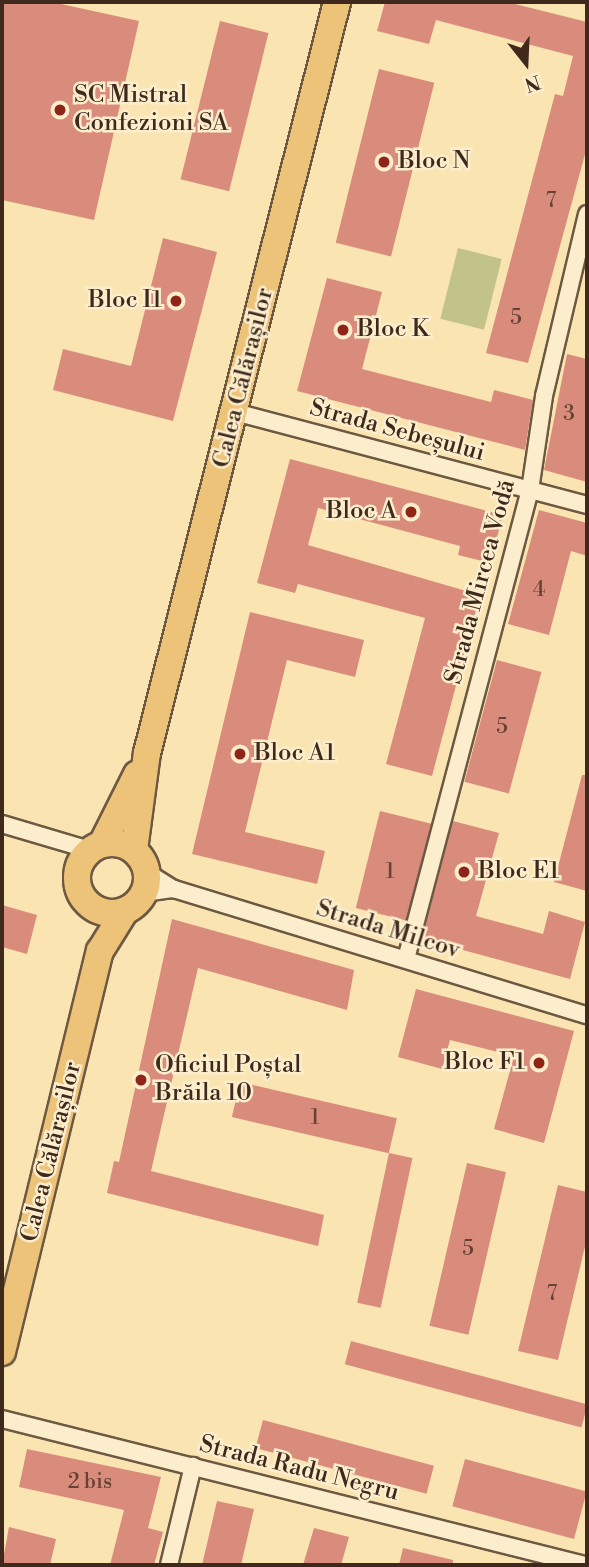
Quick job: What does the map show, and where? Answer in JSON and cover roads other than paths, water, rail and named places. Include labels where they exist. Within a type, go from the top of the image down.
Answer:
[{"type":"main road","name":"Calea Călărașilor","points":[[134,850],[147,754],[236,412],[337,2]]},
{"type":"main road","name":"Calea Călărașilor","points":[[96,847],[147,754]]},
{"type":"main road","points":[[96,847],[134,850],[139,892],[105,913],[87,903],[77,876],[96,847]]},
{"type":"main road","name":"Calea Călărașilor","points":[[2,1352],[11,1277],[100,951],[139,892]]},
{"type":"main road","name":"Calea Călărașilor","points":[[87,903],[100,951]]},
{"type":"street","name":"Strada Mircea Vodă","points":[[407,959],[530,490],[544,396],[587,215]]},
{"type":"street","name":"Strada Sebeșului","points":[[236,412],[587,505]]},
{"type":"street","points":[[2,824],[96,847]]},
{"type":"street","name":"Strada Milcov","points":[[139,892],[174,889],[587,1015]]},
{"type":"street","name":"Strada Radu Negru","points":[[2,1419],[585,1565]]},
{"type":"street","points":[[169,1565],[193,1466]]},
{"type":"place","name":"SC Mistral Confezioni SA","points":[[60,110]]},
{"type":"place","name":"Bloc N","points":[[384,162]]},
{"type":"place","name":"Bloc I1","points":[[176,301]]},
{"type":"place","name":"Bloc K","points":[[343,330]]},
{"type":"place","name":"Bloc A","points":[[411,512]]},
{"type":"place","name":"Bloc A1","points":[[240,754]]},
{"type":"place","name":"Bloc E1","points":[[464,872]]},
{"type":"place","name":"Bloc F1","points":[[539,1063]]},
{"type":"place","name":"Oficiul Poștal Brăila 10","points":[[141,1080]]}]
